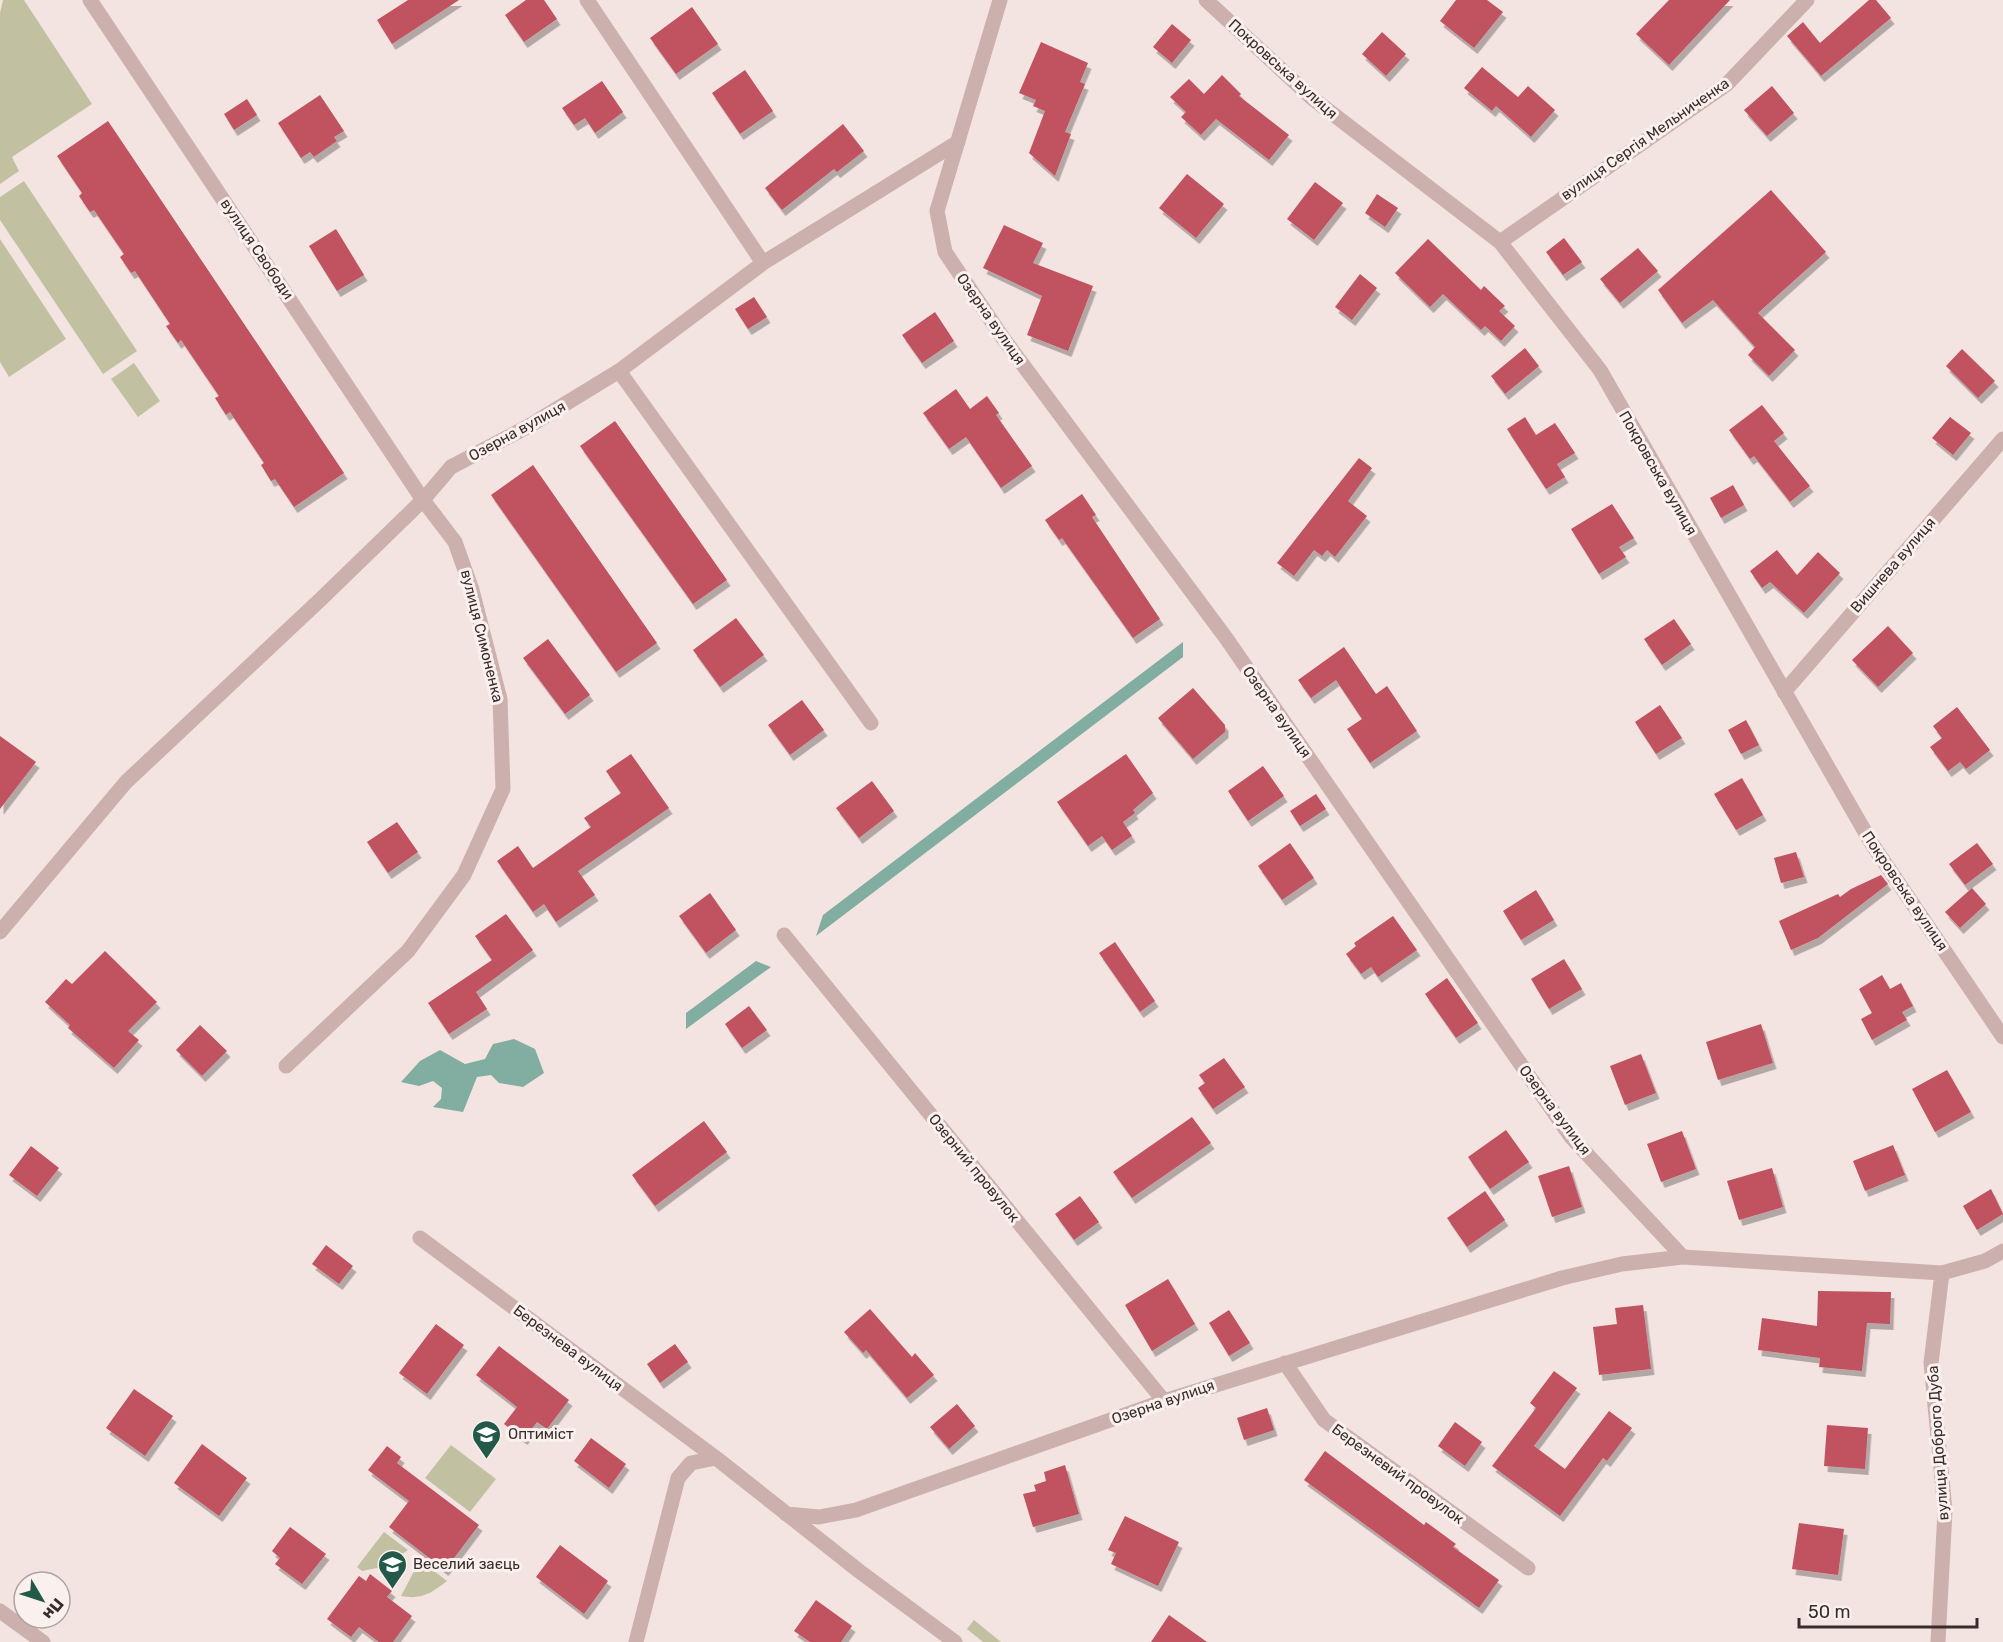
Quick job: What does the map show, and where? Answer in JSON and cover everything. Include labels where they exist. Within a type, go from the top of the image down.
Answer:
[{"type":"street","name":"вулиця Свободи","points":[[90,0],[423,500]]},
{"type":"street","points":[[587,0],[763,262]]},
{"type":"street","name":"Озерна вулиця","points":[[1000,0],[937,211],[945,252],[1003,338],[1226,638],[1571,1137],[1683,1257]]},
{"type":"street","name":"Покровська вулиця","points":[[1206,0],[1312,98],[1500,242],[1600,370],[1872,844],[2003,1037]]},
{"type":"street","name":"вулиця Сергія Мельниченка","points":[[1500,242],[1727,84],[1807,0]]},
{"type":"street","name":"Озерна вулиця","points":[[0,932],[126,782],[423,500],[450,467],[529,426],[620,371],[763,262],[958,142]]},
{"type":"street","points":[[620,371],[871,723]]},
{"type":"street","name":"Вишнева вулиця","points":[[1784,692],[2003,439]]},
{"type":"street","name":"вулиця Симоненка","points":[[286,1066],[408,951],[464,875],[503,789],[500,699],[472,590],[455,542],[423,500]]},
{"type":"street","name":"Озерний провулок","points":[[784,935],[1164,1401]]},
{"type":"street","name":"Березнева вулиця","points":[[420,1238],[716,1458],[786,1514],[956,1642]]},
{"type":"street","points":[[1942,1273],[1985,1261],[2003,1251]]},
{"type":"street","name":"Озерна вулиця","points":[[786,1514],[819,1517],[856,1510],[1164,1401],[1562,1278],[1622,1264],[1683,1257],[1942,1273]]},
{"type":"street","name":"вулиця Доброго Дуба","points":[[1938,1642],[1945,1511],[1932,1363],[1942,1273]]},
{"type":"street","name":"Березневий провулок","points":[[1285,1363],[1324,1420],[1528,1568]]},
{"type":"street","points":[[636,1642],[678,1478],[691,1463],[716,1458]]},
{"type":"street","points":[[0,1611],[43,1642]]},
{"type":"shaded area","points":[[3,0],[24,0],[92,104],[12,157],[19,171],[0,184],[0,13]]},
{"type":"shaded area","points":[[24,181],[137,351],[103,374],[0,220],[0,197]]},
{"type":"shaded area","points":[[0,239],[66,339],[9,377],[0,362]]},
{"type":"shaded area","points":[[134,363],[160,401],[138,417],[111,379]]},
{"type":"shaded area","points":[[1183,642],[1183,657],[816,936],[823,915]]},
{"type":"shaded area","points":[[756,961],[771,967],[686,1029],[686,1013]]},
{"type":"shaded area","points":[[514,1039],[535,1049],[544,1073],[523,1087],[499,1083],[491,1075],[477,1077],[463,1112],[433,1107],[441,1099],[442,1088],[433,1081],[419,1086],[401,1082],[420,1061],[440,1050],[465,1064],[485,1059],[493,1044]]},
{"type":"shaded area","points":[[451,1445],[496,1479],[470,1512],[425,1478]]},
{"type":"shaded area","points":[[384,1532],[408,1550],[382,1567],[362,1571],[357,1567]]},
{"type":"shaded area","points":[[420,1560],[447,1581],[426,1594],[415,1597],[401,1596]]},
{"type":"shaded area","points":[[974,1620],[1001,1642],[983,1642],[967,1629]]},
{"type":"building","points":[[408,0],[459,0],[392,44],[377,20]]},
{"type":"building","points":[[526,0],[544,0],[557,19],[524,42],[505,15]]},
{"type":"building","points":[[1456,0],[1487,0],[1503,12],[1474,48],[1440,21]]},
{"type":"building","points":[[1669,0],[1730,0],[1669,65],[1636,34]]},
{"type":"building","points":[[1869,0],[1876,0],[1891,18],[1821,76],[1787,36],[1803,22],[1820,43]]},
{"type":"building","points":[[692,7],[718,44],[676,74],[650,38]]},
{"type":"building","points":[[1172,24],[1191,40],[1172,63],[1153,47]]},
{"type":"building","points":[[1382,32],[1406,54],[1386,76],[1362,54]]},
{"type":"building","points":[[1041,42],[1088,63],[1080,82],[1085,84],[1065,132],[1071,134],[1055,176],[1029,153],[1045,111],[1033,106],[1036,100],[1019,93]]},
{"type":"building","points":[[1482,67],[1518,97],[1528,86],[1555,110],[1531,137],[1496,106],[1492,111],[1464,88]]},
{"type":"building","points":[[745,70],[773,111],[740,134],[712,93]]},
{"type":"building","points":[[1222,75],[1241,94],[1239,96],[1289,135],[1269,160],[1216,119],[1201,135],[1181,117],[1186,112],[1170,97],[1189,79],[1204,94]]},
{"type":"building","points":[[602,81],[623,112],[595,133],[585,118],[574,125],[562,108]]},
{"type":"building","points":[[1772,86],[1794,113],[1767,136],[1744,110]]},
{"type":"building","points":[[320,95],[344,131],[334,137],[337,141],[314,157],[310,152],[301,158],[278,123]]},
{"type":"building","points":[[247,99],[257,115],[234,130],[224,114]]},
{"type":"building","points":[[108,121],[344,473],[294,507],[275,479],[271,481],[261,465],[264,463],[230,412],[226,415],[215,398],[219,396],[181,340],[178,343],[166,326],[170,324],[135,271],[131,273],[120,257],[124,254],[94,210],[90,212],[79,196],[82,193],[57,156]]},
{"type":"building","points":[[843,124],[864,151],[837,172],[834,169],[782,210],[765,188]]},
{"type":"building","points":[[1187,174],[1224,204],[1196,238],[1159,208]]},
{"type":"building","points":[[1315,182],[1343,203],[1314,240],[1287,219]]},
{"type":"building","points":[[1771,190],[1826,252],[1758,313],[1795,350],[1769,376],[1748,355],[1755,347],[1713,300],[1682,323],[1658,290]]},
{"type":"building","points":[[1377,194],[1398,208],[1385,227],[1365,213]]},
{"type":"building","points":[[1004,225],[1043,243],[1033,263],[1093,286],[1068,351],[1027,335],[1042,296],[983,268]]},
{"type":"building","points":[[336,229],[364,275],[337,291],[309,246]]},
{"type":"building","points":[[1564,238],[1582,262],[1563,275],[1546,252]]},
{"type":"building","points":[[1428,239],[1481,290],[1484,286],[1505,306],[1499,311],[1515,326],[1501,341],[1485,326],[1481,330],[1443,294],[1430,307],[1395,273]]},
{"type":"building","points":[[1638,248],[1658,271],[1620,303],[1600,279]]},
{"type":"building","points":[[1360,274],[1377,288],[1352,320],[1335,307]]},
{"type":"building","points":[[754,297],[767,317],[748,329],[735,309]]},
{"type":"building","points":[[935,312],[954,341],[922,363],[902,335]]},
{"type":"building","points":[[1525,348],[1539,366],[1505,394],[1491,376]]},
{"type":"building","points":[[1962,349],[1995,381],[1978,398],[1946,366]]},
{"type":"building","points":[[956,389],[970,409],[987,396],[999,413],[996,415],[1032,466],[1001,488],[966,437],[949,449],[923,413]]},
{"type":"building","points":[[1762,405],[1784,433],[1774,441],[1810,486],[1790,502],[1754,456],[1750,459],[1729,430]]},
{"type":"building","points":[[1525,417],[1536,435],[1555,423],[1575,453],[1557,464],[1565,477],[1546,489],[1507,429]]},
{"type":"building","points":[[1950,417],[1971,433],[1953,455],[1932,438]]},
{"type":"building","points":[[615,421],[727,580],[693,604],[580,446]]},
{"type":"building","points":[[1359,458],[1372,468],[1348,501],[1367,516],[1335,557],[1327,550],[1322,556],[1314,550],[1294,576],[1277,563]]},
{"type":"building","points":[[533,465],[657,643],[616,672],[491,495]]},
{"type":"building","points":[[1733,485],[1744,505],[1721,518],[1710,498]]},
{"type":"building","points":[[1082,494],[1096,515],[1092,517],[1160,619],[1133,638],[1062,538],[1059,540],[1045,520]]},
{"type":"building","points":[[1612,504],[1634,538],[1619,547],[1626,557],[1599,574],[1571,529]]},
{"type":"building","points":[[1777,550],[1797,575],[1818,552],[1840,573],[1804,613],[1770,582],[1762,588],[1750,571]]},
{"type":"building","points":[[736,618],[764,655],[720,687],[693,650]]},
{"type":"building","points":[[1674,619],[1691,644],[1662,665],[1644,639]]},
{"type":"building","points":[[1888,626],[1913,653],[1878,687],[1852,660]]},
{"type":"building","points":[[548,639],[590,695],[565,714],[523,658]]},
{"type":"building","points":[[1344,647],[1376,694],[1387,686],[1417,731],[1370,763],[1347,729],[1362,719],[1336,680],[1311,698],[1298,680]]},
{"type":"building","points":[[1193,688],[1225,725],[1225,732],[1193,759],[1158,718]]},
{"type":"building","points":[[802,700],[824,730],[790,755],[768,725]]},
{"type":"building","points":[[1660,705],[1682,738],[1656,754],[1635,722]]},
{"type":"building","points":[[1957,707],[1990,750],[1966,769],[1960,762],[1948,771],[1930,747],[1942,738],[1933,726]]},
{"type":"building","points":[[1746,720],[1759,745],[1741,754],[1728,730]]},
{"type":"building","points":[[0,736],[36,762],[0,809]]},
{"type":"building","points":[[631,754],[669,808],[578,871],[595,895],[556,922],[544,904],[533,912],[497,861],[518,846],[533,868],[591,827],[584,818],[621,793],[606,771]]},
{"type":"building","points":[[1126,754],[1153,793],[1133,810],[1135,813],[1123,822],[1132,836],[1112,850],[1102,836],[1088,846],[1057,802]]},
{"type":"building","points":[[1263,766],[1284,796],[1248,821],[1228,791]]},
{"type":"building","points":[[1742,778],[1763,815],[1736,830],[1714,794]]},
{"type":"building","points":[[872,781],[894,811],[859,838],[836,808]]},
{"type":"building","points":[[1316,794],[1326,809],[1300,826],[1290,811]]},
{"type":"building","points":[[397,822],[418,852],[388,873],[367,842]]},
{"type":"building","points":[[1290,843],[1314,878],[1282,900],[1258,866]]},
{"type":"building","points":[[1977,843],[1993,864],[1965,885],[1949,864]]},
{"type":"building","points":[[1796,852],[1804,877],[1781,883],[1774,858]]},
{"type":"building","points":[[1881,875],[1888,884],[1818,938],[1791,950],[1779,921],[1838,894],[1840,897],[1851,889]]},
{"type":"building","points":[[1972,888],[1986,904],[1960,928],[1945,912]]},
{"type":"building","points":[[1536,890],[1554,920],[1521,940],[1503,911]]},
{"type":"building","points":[[710,893],[736,930],[706,953],[679,916]]},
{"type":"building","points":[[506,914],[533,950],[476,992],[487,1009],[449,1034],[428,1003],[492,960],[475,936]]},
{"type":"building","points":[[1393,916],[1417,950],[1378,977],[1371,967],[1361,974],[1346,954],[1356,946],[1354,943]]},
{"type":"building","points":[[1115,942],[1155,1001],[1140,1012],[1099,953]]},
{"type":"building","points":[[105,951],[157,1002],[128,1031],[139,1040],[114,1068],[68,1028],[70,1025],[45,1002],[66,979],[72,984]]},
{"type":"building","points":[[1564,959],[1582,989],[1549,1009],[1531,979]]},
{"type":"building","points":[[1882,975],[1890,989],[1901,983],[1913,1006],[1902,1012],[1907,1020],[1872,1040],[1861,1019],[1872,1013],[1859,989]]},
{"type":"building","points":[[1447,978],[1478,1023],[1456,1038],[1425,994]]},
{"type":"building","points":[[749,1006],[767,1030],[742,1048],[725,1024]]},
{"type":"building","points":[[1761,1024],[1773,1063],[1718,1080],[1706,1042]]},
{"type":"building","points":[[200,1025],[227,1051],[202,1076],[176,1050]]},
{"type":"building","points":[[1641,1054],[1656,1093],[1625,1105],[1610,1066]]},
{"type":"building","points":[[1224,1058],[1245,1087],[1213,1109],[1198,1088],[1205,1083],[1199,1075]]},
{"type":"building","points":[[1947,1070],[1971,1112],[1935,1132],[1912,1089]]},
{"type":"building","points":[[1192,1117],[1211,1143],[1132,1198],[1113,1172]]},
{"type":"building","points":[[704,1121],[727,1152],[655,1206],[632,1175]]},
{"type":"building","points":[[1506,1130],[1529,1162],[1490,1189],[1468,1157]]},
{"type":"building","points":[[1682,1131],[1696,1169],[1661,1182],[1647,1144]]},
{"type":"building","points":[[1893,1145],[1905,1175],[1865,1191],[1853,1161]]},
{"type":"building","points":[[31,1146],[59,1168],[37,1196],[9,1175]]},
{"type":"building","points":[[1569,1166],[1582,1207],[1552,1217],[1538,1176]]},
{"type":"building","points":[[1772,1168],[1783,1207],[1739,1220],[1727,1181]]},
{"type":"building","points":[[1991,1189],[2003,1214],[1977,1230],[1963,1206]]},
{"type":"building","points":[[1485,1191],[1505,1220],[1467,1247],[1447,1218]]},
{"type":"building","points":[[1080,1196],[1099,1222],[1074,1240],[1055,1214]]},
{"type":"building","points":[[326,1245],[353,1266],[339,1284],[312,1264]]},
{"type":"building","points":[[1168,1279],[1195,1324],[1152,1351],[1125,1305]]},
{"type":"building","points":[[1818,1291],[1891,1292],[1890,1324],[1867,1323],[1862,1371],[1819,1367],[1820,1358],[1758,1350],[1762,1318],[1817,1326]]},
{"type":"building","points":[[1643,1305],[1651,1369],[1599,1375],[1593,1327],[1617,1324],[1615,1308]]},
{"type":"building","points":[[870,1309],[912,1357],[915,1353],[934,1375],[907,1398],[866,1350],[863,1353],[844,1332]]},
{"type":"building","points":[[1229,1310],[1250,1343],[1229,1356],[1209,1323]]},
{"type":"building","points":[[436,1324],[464,1345],[427,1394],[399,1373]]},
{"type":"building","points":[[675,1344],[688,1362],[660,1383],[647,1364]]},
{"type":"building","points":[[499,1346],[569,1400],[547,1429],[537,1422],[524,1439],[504,1424],[517,1407],[476,1375]]},
{"type":"building","points":[[1554,1371],[1577,1388],[1534,1446],[1565,1469],[1609,1411],[1632,1428],[1607,1461],[1603,1458],[1560,1516],[1492,1466],[1536,1408],[1530,1403]]},
{"type":"building","points":[[134,1389],[173,1416],[145,1456],[106,1428]]},
{"type":"building","points":[[957,1404],[975,1426],[949,1449],[930,1427]]},
{"type":"building","points":[[1267,1408],[1274,1430],[1244,1440],[1237,1418]]},
{"type":"building","points":[[1455,1422],[1482,1442],[1465,1466],[1438,1446]]},
{"type":"building","points":[[1827,1425],[1868,1428],[1865,1469],[1824,1466]]},
{"type":"building","points":[[591,1438],[626,1464],[609,1488],[574,1461]]},
{"type":"building","points":[[202,1444],[247,1478],[219,1516],[174,1483]]},
{"type":"building","points":[[387,1446],[401,1457],[397,1463],[479,1525],[445,1570],[389,1527],[409,1501],[368,1470]]},
{"type":"building","points":[[1325,1451],[1424,1525],[1426,1522],[1456,1544],[1453,1547],[1499,1580],[1479,1608],[1304,1480]]},
{"type":"building","points":[[1065,1465],[1079,1514],[1033,1527],[1023,1494],[1036,1491],[1034,1485],[1046,1481],[1044,1472]]},
{"type":"building","points":[[1125,1516],[1179,1542],[1158,1586],[1111,1564],[1116,1553],[1108,1550]]},
{"type":"building","points":[[1799,1523],[1844,1529],[1838,1575],[1792,1569]]},
{"type":"building","points":[[290,1527],[326,1554],[302,1584],[275,1564],[280,1558],[272,1551]]},
{"type":"building","points":[[560,1545],[608,1581],[584,1614],[536,1577]]},
{"type":"building","points":[[370,1574],[392,1591],[387,1597],[412,1616],[393,1642],[379,1642],[359,1627],[351,1637],[327,1619],[359,1576],[366,1581]]},
{"type":"building","points":[[816,1600],[852,1626],[841,1642],[810,1642],[794,1631]]},
{"type":"building","points":[[1169,1615],[1207,1642],[1151,1642]]},
{"type":"place","name":"Оптиміст","points":[[487,1460]]},
{"type":"place","name":"Веселий заєць","points":[[392,1590]]}]
